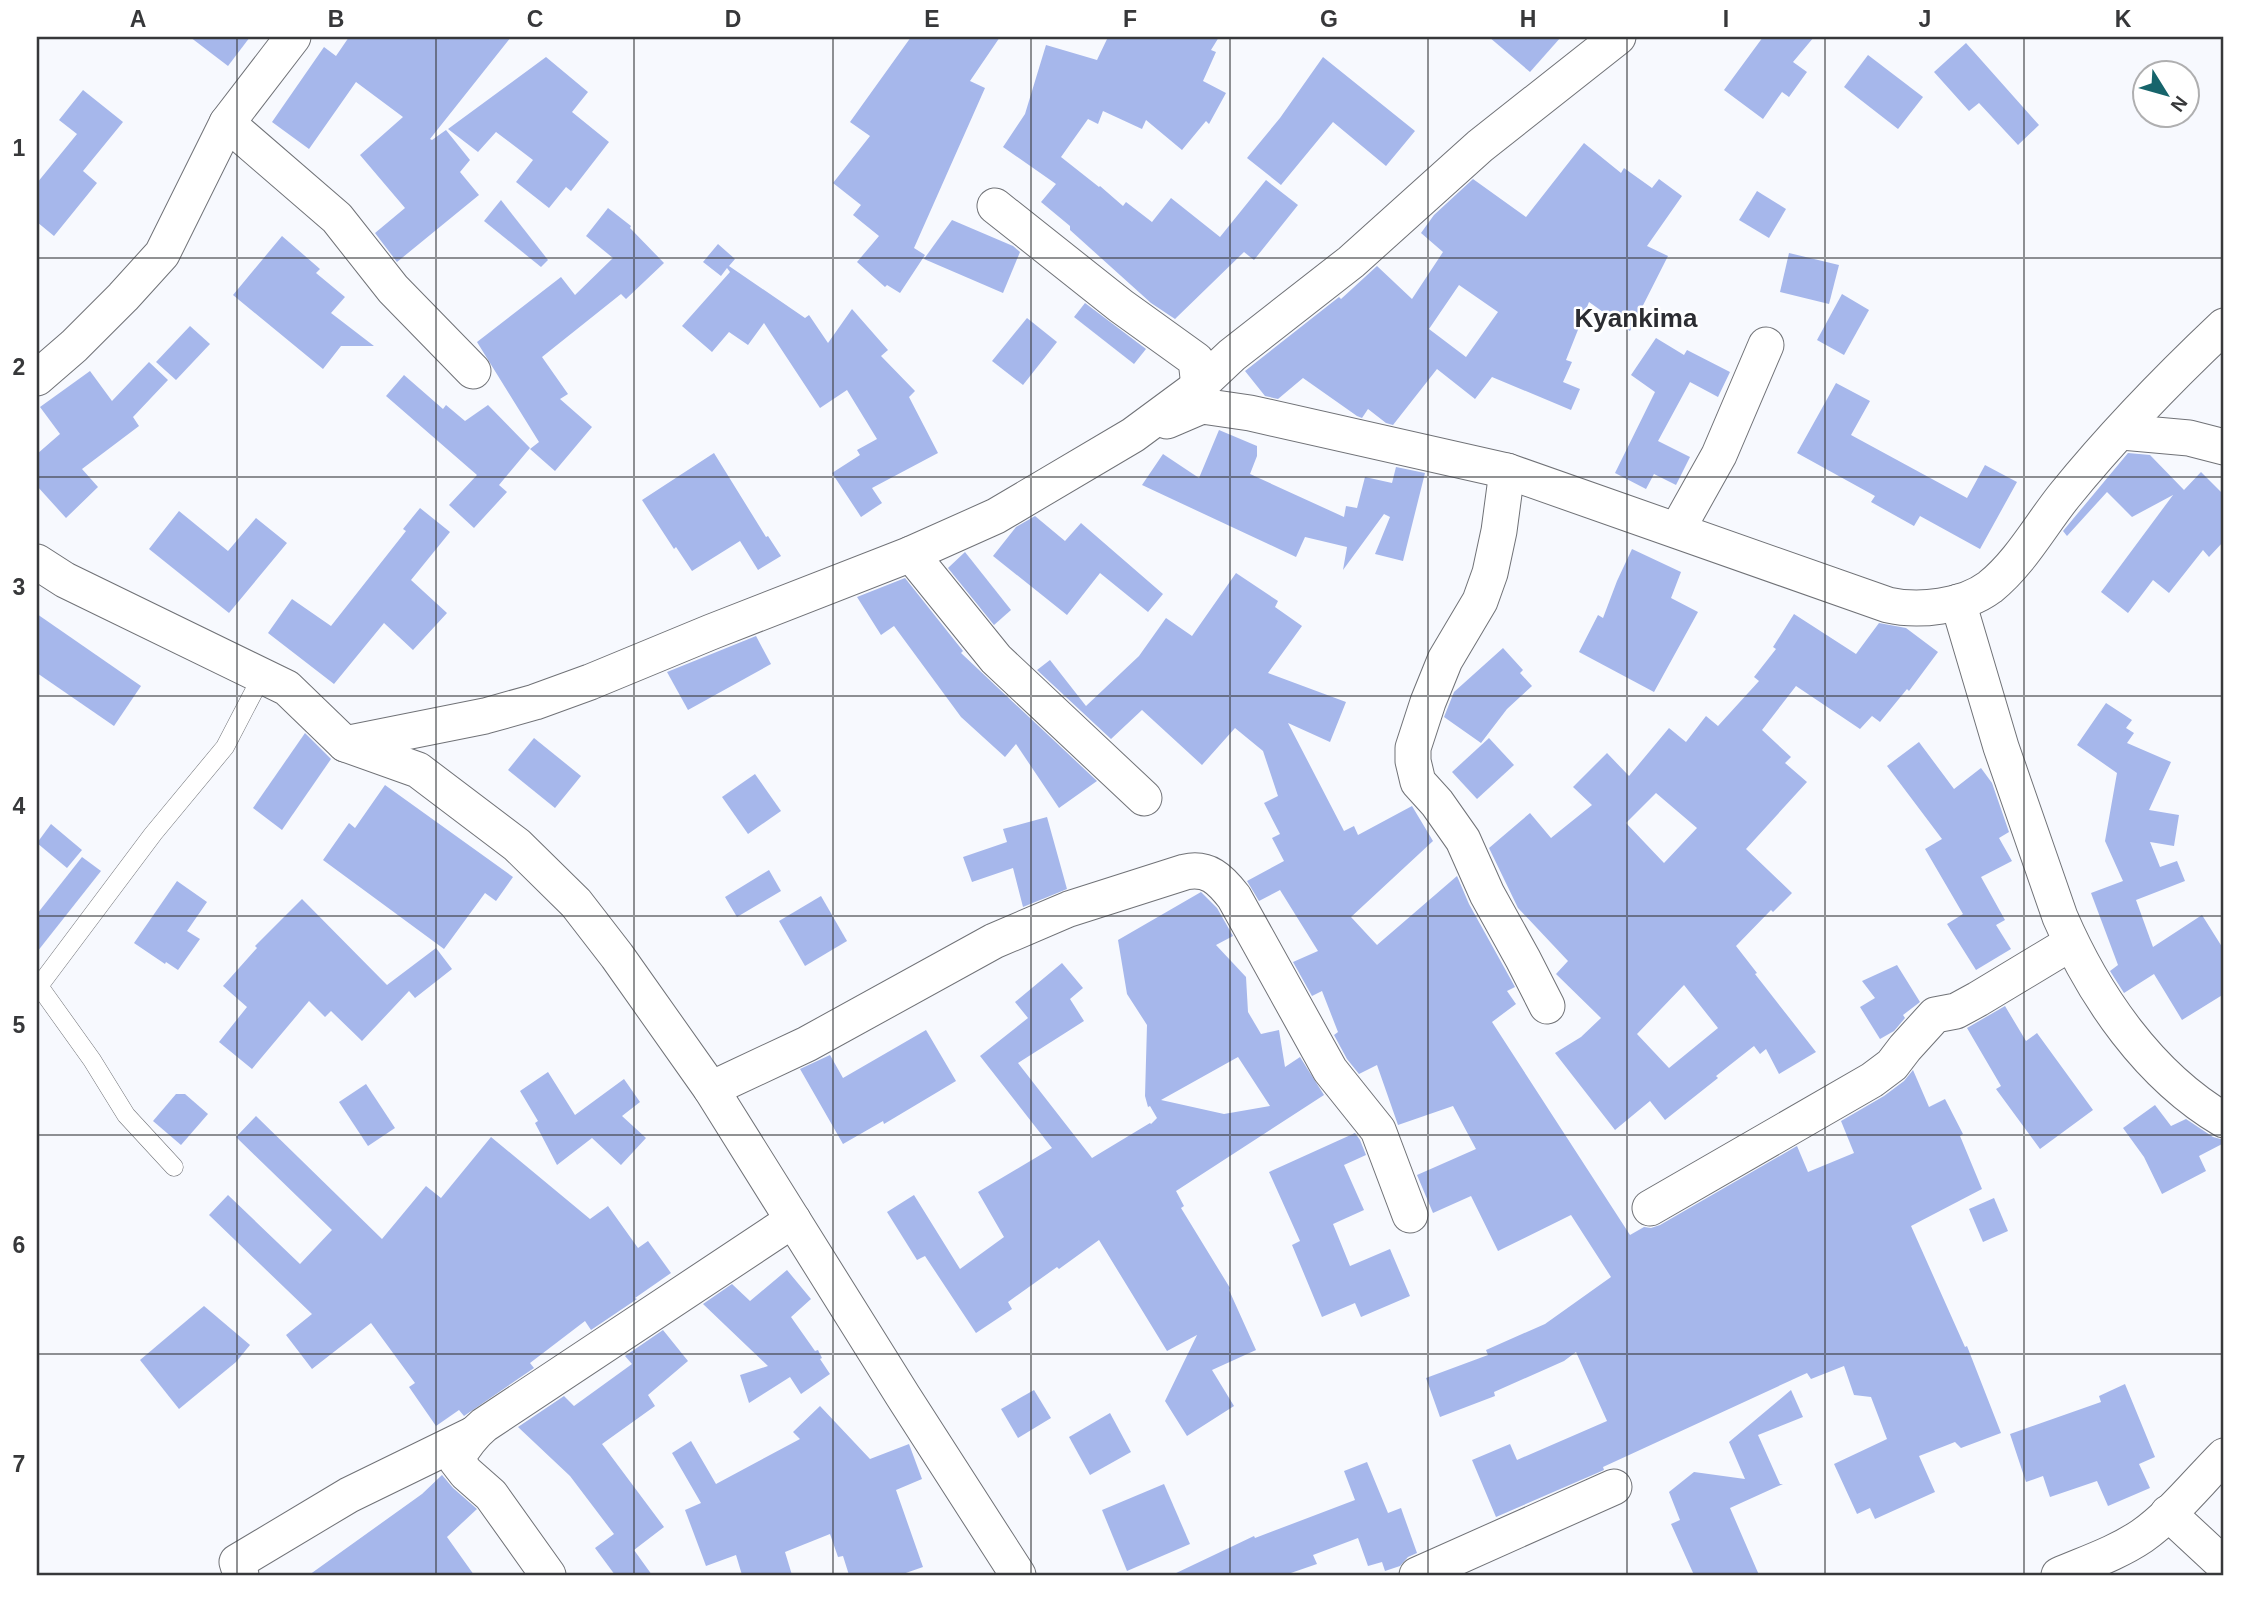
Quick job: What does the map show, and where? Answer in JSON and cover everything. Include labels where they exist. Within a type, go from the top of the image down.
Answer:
[{"type":"street","points":[[37,378],[103,317],[162,254],[227,123],[293,37]]},
{"type":"street","points":[[345,744],[472,719],[535,702],[911,554],[996,516],[1200,396],[1233,355],[1350,262],[1480,146],[1618,37]]},
{"type":"street","points":[[227,123],[337,218],[393,289],[472,371]]},
{"type":"street","points":[[995,206],[1121,306],[1196,360],[1200,396]]},
{"type":"street","points":[[1200,396],[1250,413],[1507,471],[1888,605],[1906,609],[1958,602],[1989,587],[2024,551],[2064,496],[2224,326]]},
{"type":"street","points":[[1677,530],[1718,455],[1766,345]]},
{"type":"street","points":[[2122,432],[2189,438],[2224,447]]},
{"type":"street","points":[[1507,471],[1490,573],[1480,601],[1445,660],[1413,748],[1413,761],[1418,782],[1437,803],[1463,840],[1487,894],[1547,1006]]},
{"type":"street","points":[[911,554],[996,659],[1144,798]]},
{"type":"street","points":[[37,562],[65,580],[286,688],[345,744],[418,770],[517,845],[576,903],[711,1089],[902,1396],[1018,1575]]},
{"type":"street","points":[[1958,602],[2001,747],[2071,943],[2109,1005],[2153,1062],[2187,1095],[2224,1120]]},
{"type":"street","points":[[711,1089],[807,1044],[994,941],[1069,909],[1185,872],[1202,870],[1223,882],[1234,897],[1331,1070],[1378,1130],[1410,1215]]},
{"type":"street","points":[[1650,1208],[1862,1087],[1892,1065],[1934,1015],[1956,1011],[2071,943]]},
{"type":"street","points":[[242,1575],[237,1562],[349,1495],[472,1435],[793,1220]]},
{"type":"street","points":[[472,1435],[456,1460],[466,1473],[491,1495],[548,1575]]},
{"type":"street","points":[[2059,1575],[2110,1554],[2143,1535],[2224,1456]]},
{"type":"street","points":[[1417,1575],[1614,1487]]},
{"type":"street","points":[[2168,1513],[2224,1565]]},
{"type":"lane","points":[[174,1167],[126,1115],[92,1060],[38,987],[153,834],[225,747],[262,676]]},
{"type":"building","points":[[190,37],[250,37],[228,66]]},
{"type":"building","points":[[349,37],[511,37],[430,139],[446,130],[470,160],[460,172],[479,195],[397,262],[375,233],[405,208],[360,155],[403,117],[356,82],[309,149],[272,122],[324,47],[336,56]]},
{"type":"building","points":[[911,37],[1000,37],[970,81],[985,88],[914,248],[925,255],[900,293],[887,285],[885,287],[857,262],[879,236],[853,215],[861,205],[833,183],[870,136],[850,122]]},
{"type":"building","points":[[1108,37],[1219,37],[1211,50],[1216,52],[1203,81],[1226,93],[1209,124],[1206,121],[1182,150],[1146,120],[1142,129],[1103,111],[1098,124],[1088,119],[1061,157],[1123,206],[1126,202],[1152,222],[1171,198],[1220,237],[1266,180],[1298,205],[1254,260],[1244,252],[1175,319],[1151,303],[1041,202],[1056,184],[1003,147],[1025,114],[1046,45],[1097,60]]},
{"type":"building","points":[[1489,37],[1561,37],[1530,72]]},
{"type":"building","points":[[1763,37],[1814,37],[1793,62],[1807,72],[1789,97],[1782,92],[1763,119],[1724,90]]},
{"type":"building","points":[[1966,43],[2039,125],[2018,145],[1979,103],[1969,111],[1934,72]]},
{"type":"building","points":[[1868,55],[1923,97],[1898,129],[1844,87]]},
{"type":"building","points":[[546,57],[588,92],[572,112],[609,142],[571,191],[566,187],[549,208],[516,182],[533,160],[496,132],[478,152],[448,129]]},
{"type":"building","points":[[1323,57],[1415,131],[1386,166],[1333,122],[1281,185],[1247,158],[1280,118]]},
{"type":"building","points":[[83,90],[123,122],[83,171],[97,183],[54,236],[37,222],[37,183],[77,134],[59,120]]},
{"type":"building","points":[[1584,143],[1621,173],[1624,168],[1652,188],[1659,179],[1682,196],[1647,246],[1668,256],[1630,331],[1589,302],[1566,360],[1572,362],[1563,382],[1580,389],[1571,410],[1492,377],[1475,399],[1437,369],[1393,425],[1368,409],[1362,418],[1357,416],[1303,378],[1278,399],[1265,396],[1245,371],[1339,297],[1341,299],[1377,266],[1412,299],[1443,252],[1421,233],[1434,215],[1473,179],[1526,217]],"holes":[[[1459,285],[1498,312],[1466,357],[1429,329]]]},
{"type":"building","points":[[1757,191],[1786,209],[1769,238],[1739,220]]},
{"type":"building","points":[[501,200],[548,260],[541,267],[484,221]]},
{"type":"building","points":[[608,208],[631,226],[664,263],[626,299],[621,294],[542,357],[568,394],[560,399],[592,427],[555,471],[530,449],[539,442],[477,342],[561,277],[575,295],[613,258],[586,236]]},
{"type":"building","points":[[952,220],[1013,246],[1020,252],[1003,293],[924,259]]},
{"type":"building","points":[[282,236],[320,269],[316,273],[345,297],[331,313],[374,346],[341,346],[323,369],[233,295]]},
{"type":"building","points":[[718,244],[735,259],[729,266],[805,318],[809,315],[828,343],[852,309],[888,350],[881,356],[915,391],[909,397],[938,453],[872,488],[882,503],[861,517],[832,473],[860,455],[857,450],[877,439],[847,390],[820,408],[764,323],[748,345],[729,332],[712,352],[682,326],[730,272],[727,268],[721,276],[703,262]]},
{"type":"building","points":[[1789,253],[1839,265],[1829,304],[1780,292]]},
{"type":"building","points":[[1842,294],[1869,310],[1844,355],[1817,340]]},
{"type":"building","points":[[1085,303],[1146,349],[1134,364],[1074,317]]},
{"type":"building","points":[[1027,318],[1057,342],[1023,385],[992,361]]},
{"type":"building","points":[[190,326],[210,344],[176,380],[156,362]]},
{"type":"building","points":[[1656,338],[1684,355],[1687,350],[1730,372],[1718,397],[1690,382],[1658,441],[1690,457],[1676,485],[1654,474],[1646,489],[1615,473],[1655,392],[1631,375]]},
{"type":"building","points":[[149,362],[168,380],[133,417],[139,426],[82,469],[98,487],[66,518],[37,486],[37,454],[60,434],[40,407],[90,371],[112,401]]},
{"type":"building","points":[[404,375],[443,409],[446,405],[465,421],[488,405],[530,448],[499,485],[507,492],[474,528],[449,505],[477,475],[386,396]]},
{"type":"building","points":[[1836,383],[1870,401],[1851,435],[1967,498],[1985,465],[2017,482],[1980,549],[1920,516],[1914,526],[1871,502],[1875,496],[1797,453]]},
{"type":"building","points":[[1219,430],[1257,446],[1257,456],[1250,474],[1344,517],[1346,506],[1357,508],[1365,477],[1392,483],[1396,467],[1425,473],[1403,561],[1375,554],[1390,517],[1384,514],[1343,570],[1347,547],[1305,537],[1296,557],[1142,485],[1163,454],[1199,478]]},
{"type":"building","points":[[714,453],[766,537],[768,536],[781,556],[758,570],[740,541],[692,571],[642,500]]},
{"type":"building","points":[[2128,453],[2150,455],[2184,490],[2201,472],[2224,495],[2224,541],[2209,557],[2203,550],[2169,593],[2153,580],[2128,613],[2101,592],[2173,495],[2132,517],[2107,492],[2067,536],[2063,531]]},
{"type":"building","points":[[420,508],[450,532],[411,580],[447,613],[413,650],[384,623],[334,684],[268,633],[292,599],[331,626],[406,531],[403,529]]},
{"type":"building","points":[[179,511],[228,551],[256,518],[287,543],[229,613],[149,549]]},
{"type":"building","points":[[1035,516],[1065,541],[1081,523],[1163,594],[1148,612],[1100,573],[1067,615],[993,556],[1016,527]]},
{"type":"building","points":[[1632,549],[1681,572],[1671,598],[1698,612],[1654,692],[1579,652],[1598,615],[1603,618]]},
{"type":"building","points":[[965,552],[1011,610],[994,625],[948,568]]},
{"type":"building","points":[[1236,573],[1278,601],[1275,607],[1302,626],[1268,673],[1346,702],[1330,742],[1288,723],[1344,831],[1354,826],[1358,835],[1412,806],[1433,841],[1351,917],[1377,945],[1457,876],[1469,904],[1515,987],[1507,991],[1516,1004],[1492,1022],[1630,1235],[1644,1227],[1660,1225],[1797,1146],[1808,1172],[1854,1153],[1841,1121],[1884,1096],[1904,1081],[1913,1070],[1929,1107],[1945,1099],[1963,1134],[1960,1136],[1982,1189],[1911,1226],[1965,1347],[1967,1346],[2001,1433],[1961,1448],[1955,1442],[1919,1456],[1935,1492],[1875,1519],[1870,1508],[1857,1514],[1834,1464],[1887,1439],[1871,1397],[1854,1395],[1844,1366],[1811,1379],[1807,1373],[1603,1467],[1604,1470],[1496,1517],[1472,1460],[1510,1444],[1517,1460],[1607,1421],[1576,1352],[1564,1361],[1494,1392],[1495,1396],[1440,1417],[1426,1378],[1488,1355],[1486,1350],[1545,1324],[1611,1277],[1571,1215],[1498,1251],[1471,1196],[1433,1213],[1417,1175],[1476,1149],[1453,1106],[1398,1125],[1377,1065],[1359,1074],[1334,1035],[1338,1032],[1322,991],[1312,996],[1293,962],[1318,951],[1280,890],[1259,901],[1247,881],[1284,861],[1272,838],[1280,834],[1264,803],[1278,796],[1263,751],[1235,728],[1202,765],[1142,710],[1111,739],[1037,670],[1050,660],[1086,706],[1139,656],[1166,618],[1192,636]]},
{"type":"building","points":[[905,578],[963,651],[961,653],[1097,781],[1059,808],[1016,744],[1005,757],[961,717],[894,626],[881,635],[857,597]]},
{"type":"building","points":[[37,614],[141,686],[114,726],[37,673]]},
{"type":"building","points":[[1794,614],[1856,654],[1879,623],[1906,628],[1938,652],[1909,691],[1907,689],[1880,722],[1872,716],[1860,729],[1796,686],[1762,730],[1791,757],[1785,763],[1807,782],[1746,849],[1792,893],[1736,946],[1816,1052],[1779,1074],[1766,1049],[1760,1054],[1754,1046],[1665,1120],[1650,1101],[1615,1130],[1555,1053],[1581,1037],[1601,1018],[1556,974],[1568,961],[1518,908],[1489,848],[1530,813],[1551,838],[1592,805],[1573,787],[1607,753],[1629,776],[1669,728],[1686,742],[1706,716],[1718,726],[1759,681],[1754,677],[1776,649],[1773,647]],"holes":[[[1656,793],[1697,828],[1664,863],[1626,823]],[[1684,985],[1718,1028],[1669,1068],[1637,1034]]]},
{"type":"building","points":[[756,636],[771,664],[688,710],[667,672]]},
{"type":"building","points":[[1503,648],[1523,670],[1520,673],[1532,686],[1507,709],[1481,743],[1444,717],[1454,692]]},
{"type":"building","points":[[2106,703],[2132,720],[2126,728],[2134,733],[2127,743],[2171,762],[2149,810],[2179,815],[2174,846],[2150,842],[2160,867],[2177,861],[2185,881],[2136,900],[2153,947],[2202,915],[2224,950],[2224,994],[2182,1020],[2154,974],[2124,993],[2110,971],[2118,965],[2091,893],[2123,881],[2105,841],[2117,773],[2077,745]]},
{"type":"building","points":[[305,733],[331,759],[282,830],[253,808]]},
{"type":"building","points":[[534,738],[581,776],[555,808],[508,770]]},
{"type":"building","points":[[1489,738],[1514,765],[1477,799],[1452,772]]},
{"type":"building","points":[[1919,742],[1954,789],[1981,768],[1992,783],[2009,832],[1999,838],[2012,861],[1981,877],[2005,920],[1996,925],[2011,949],[1976,970],[1947,924],[1963,914],[1925,849],[1942,839],[1887,766]]},
{"type":"building","points":[[755,774],[781,811],[748,834],[722,797]]},
{"type":"building","points":[[385,785],[513,877],[496,901],[485,893],[444,949],[323,860],[349,823],[355,828]]},
{"type":"building","points":[[1047,817],[1067,889],[1023,907],[1013,868],[972,882],[963,857],[1007,842],[1003,829]]},
{"type":"building","points":[[51,824],[82,850],[67,868],[37,843]]},
{"type":"building","points":[[82,857],[101,871],[37,952],[37,914]]},
{"type":"building","points":[[769,870],[781,891],[737,917],[725,897]]},
{"type":"building","points":[[177,881],[207,902],[187,931],[200,939],[178,970],[134,943]]},
{"type":"building","points":[[1201,892],[1217,908],[1233,936],[1216,945],[1246,977],[1248,1012],[1261,1034],[1279,1030],[1285,1067],[1300,1057],[1324,1095],[1176,1191],[1184,1206],[1181,1208],[1230,1288],[1256,1350],[1212,1370],[1234,1406],[1187,1436],[1165,1401],[1197,1335],[1167,1351],[1099,1240],[1008,1302],[1012,1309],[976,1333],[925,1256],[917,1260],[887,1212],[914,1195],[960,1269],[1004,1237],[978,1192],[1052,1148],[980,1056],[1028,1018],[1015,1002],[1062,963],[1083,988],[1070,999],[1084,1021],[1018,1063],[1092,1158],[1157,1118],[1150,1106],[1148,1107],[1145,1096],[1147,1025],[1127,994],[1118,940]],"holes":[[[1238,1057],[1270,1106],[1224,1114],[1161,1100]]]},
{"type":"building","points":[[821,896],[847,941],[805,966],[779,921]]},
{"type":"building","points":[[302,899],[387,985],[436,948],[452,969],[415,998],[409,991],[362,1041],[331,1011],[325,1017],[309,1001],[252,1069],[219,1042],[247,1007],[223,986],[257,948],[255,946]]},
{"type":"building","points":[[1897,965],[1920,1002],[1903,1015],[1905,1018],[1894,1031],[1880,1039],[1860,1007],[1875,998],[1862,981]]},
{"type":"building","points":[[2005,1006],[2026,1041],[2037,1033],[2093,1110],[2040,1149],[1996,1089],[2001,1086],[1967,1028]]},
{"type":"building","points":[[926,1030],[956,1081],[884,1124],[883,1121],[843,1144],[800,1069],[830,1055],[843,1078]]},
{"type":"building","points":[[548,1072],[575,1115],[624,1079],[640,1102],[622,1116],[646,1138],[621,1165],[592,1138],[557,1165],[535,1123],[538,1121],[520,1091]]},
{"type":"building","points":[[366,1084],[395,1128],[368,1146],[339,1102]]},
{"type":"building","points":[[176,1094],[185,1094],[208,1114],[181,1145],[153,1121]]},
{"type":"building","points":[[2155,1105],[2171,1126],[2186,1119],[2213,1137],[2224,1140],[2224,1143],[2199,1156],[2206,1171],[2162,1194],[2144,1157],[2123,1128]]},
{"type":"building","points":[[256,1116],[382,1239],[426,1186],[441,1198],[491,1137],[590,1219],[608,1206],[638,1248],[648,1241],[671,1273],[591,1330],[585,1321],[530,1363],[534,1368],[464,1416],[459,1410],[436,1426],[409,1387],[415,1383],[371,1323],[312,1369],[286,1335],[312,1314],[209,1215],[228,1195],[300,1264],[332,1230],[236,1137]]},
{"type":"building","points":[[1355,1133],[1366,1155],[1344,1165],[1364,1210],[1333,1224],[1350,1266],[1390,1249],[1410,1296],[1361,1317],[1355,1303],[1322,1317],[1292,1245],[1300,1241],[1269,1172]]},
{"type":"building","points":[[1994,1198],[2008,1231],[1983,1242],[1969,1209]]},
{"type":"building","points":[[787,1270],[811,1299],[791,1317],[815,1351],[818,1350],[822,1358],[820,1359],[830,1374],[801,1394],[790,1377],[749,1403],[740,1375],[768,1366],[703,1304],[732,1284],[750,1301]]},
{"type":"building","points":[[204,1306],[250,1345],[236,1362],[179,1409],[140,1360]]},
{"type":"building","points":[[663,1330],[688,1361],[648,1395],[655,1406],[602,1444],[664,1527],[634,1550],[652,1575],[615,1575],[595,1548],[614,1534],[570,1476],[518,1427],[564,1396],[574,1406],[632,1364],[625,1356]]},
{"type":"building","points":[[2125,1384],[2155,1457],[2139,1464],[2150,1488],[2108,1506],[2097,1481],[2050,1497],[2043,1476],[2026,1482],[2010,1434],[2101,1402],[2099,1396]]},
{"type":"building","points":[[1034,1390],[1051,1418],[1018,1438],[1001,1409]]},
{"type":"building","points":[[1791,1390],[1803,1417],[1758,1435],[1780,1484],[1783,1484],[1730,1508],[1759,1575],[1694,1575],[1671,1524],[1680,1520],[1669,1492],[1694,1472],[1745,1479],[1729,1442]]},
{"type":"building","points":[[820,1406],[870,1459],[909,1444],[922,1479],[896,1490],[923,1567],[900,1575],[849,1575],[843,1556],[838,1557],[830,1534],[785,1552],[792,1575],[742,1575],[736,1555],[706,1566],[685,1510],[701,1503],[672,1453],[691,1441],[716,1484],[800,1439],[793,1432]]},
{"type":"building","points":[[1110,1413],[1131,1452],[1090,1475],[1069,1437]]},
{"type":"building","points":[[1367,1462],[1388,1513],[1401,1508],[1417,1553],[1408,1557],[1400,1566],[1385,1571],[1382,1562],[1368,1566],[1358,1538],[1313,1555],[1317,1564],[1285,1575],[1172,1575],[1254,1536],[1255,1538],[1355,1500],[1344,1471]]},
{"type":"building","points":[[442,1475],[477,1509],[447,1537],[474,1575],[309,1575],[422,1494]]},
{"type":"building","points":[[1164,1484],[1190,1544],[1127,1571],[1102,1510]]},
{"type":"district","name":"Kyankima","points":[[1636,318]]}]
